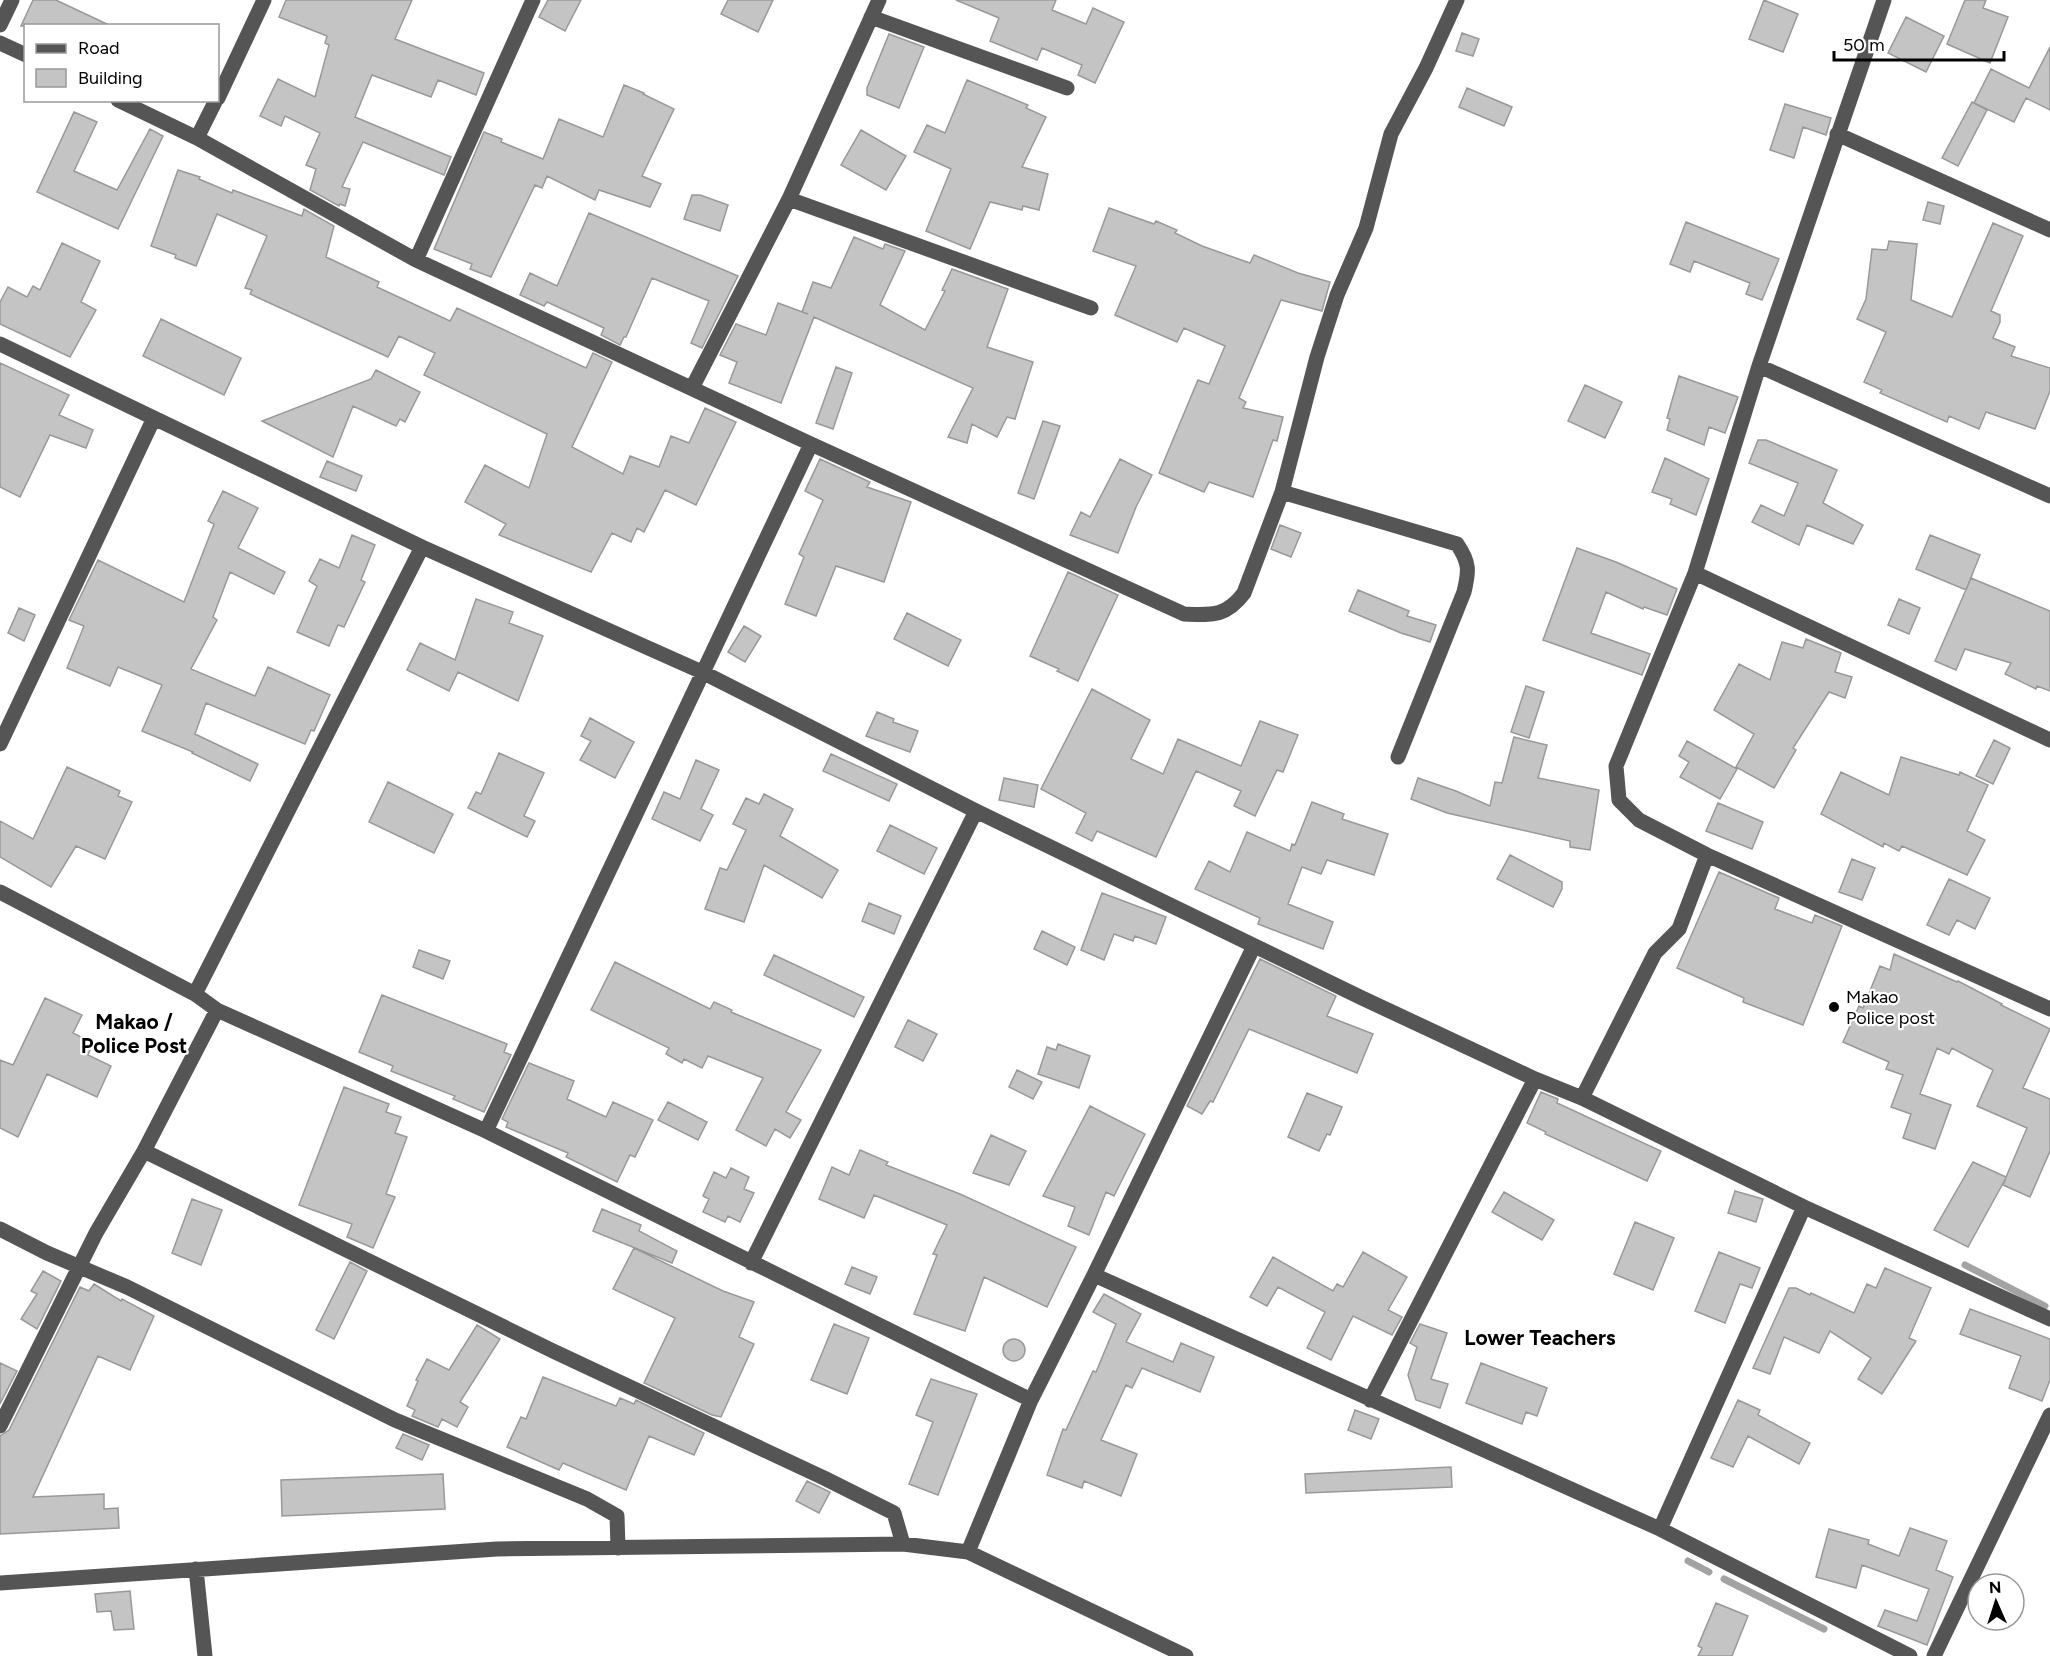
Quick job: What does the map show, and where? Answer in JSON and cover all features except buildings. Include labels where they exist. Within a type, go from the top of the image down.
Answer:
[{"type":"street","points":[[0,25],[12,0]]},
{"type":"street","points":[[219,95],[264,0]]},
{"type":"street","points":[[416,260],[533,0]]},
{"type":"street","points":[[692,388],[789,199],[879,0]]},
{"type":"street","points":[[122,102],[197,138],[416,260],[1184,614],[1212,615],[1233,607],[1244,593],[1282,492],[1317,357],[1337,296],[1366,228],[1391,134],[1426,68],[1456,0]]},
{"type":"street","points":[[1884,0],[1759,366],[1695,573],[1616,766],[1619,800],[1639,820],[1707,855],[2050,1009]]},
{"type":"street","points":[[871,18],[1067,88]]},
{"type":"street","points":[[0,43],[24,54]]},
{"type":"street","points":[[197,138],[215,102]]},
{"type":"street","points":[[1837,134],[2050,230]]},
{"type":"street","points":[[789,199],[1091,308]]},
{"type":"street","points":[[0,344],[422,547],[702,672],[976,811],[1254,946],[1534,1079],[1582,1098],[1804,1207],[2050,1319]]},
{"type":"street","points":[[1759,366],[2050,496]]},
{"type":"street","points":[[0,744],[154,418]]},
{"type":"street","points":[[486,1131],[811,444]]},
{"type":"street","points":[[1282,492],[1457,544],[1465,555],[1469,571],[1464,592],[1398,756]]},
{"type":"street","points":[[195,994],[422,547]]},
{"type":"street","points":[[1695,573],[2050,740]]},
{"type":"street","points":[[751,1263],[976,811]]},
{"type":"street","points":[[1582,1098],[1655,953],[1679,929],[1707,855]]},
{"type":"street","points":[[0,892],[195,994],[217,1010],[486,1131],[1031,1400]]},
{"type":"street","points":[[968,1552],[1031,1400],[1254,946]]},
{"type":"street","points":[[0,1426],[96,1233],[144,1151],[217,1010]]},
{"type":"street","points":[[1370,1400],[1534,1079]]},
{"type":"street","points":[[144,1151],[553,1351],[894,1513],[903,1544]]},
{"type":"street","points":[[1660,1529],[1804,1207]]},
{"type":"street","points":[[0,1229],[127,1287],[395,1420],[587,1499],[617,1516],[618,1548]]},
{"type":"street","points":[[1094,1275],[1660,1529],[1910,1656]]},
{"type":"street","points":[[1934,1656],[2050,1415]]},
{"type":"street","points":[[0,1583],[497,1549],[903,1544],[968,1552],[1186,1656]]},
{"type":"street","points":[[196,1569],[205,1656]]},
{"type":"waterway","points":[[1965,1265],[2045,1306]]},
{"type":"waterway","points":[[1688,1561],[1709,1572]]},
{"type":"waterway","points":[[1724,1579],[1824,1629]]},
{"type":"place","name":"Makao Police post","points":[[1834,1007]]},
{"type":"district","name":"Makao / Police Post","points":[[134,1033]]},
{"type":"district","name":"Lower Teachers","points":[[1540,1337]]}]
